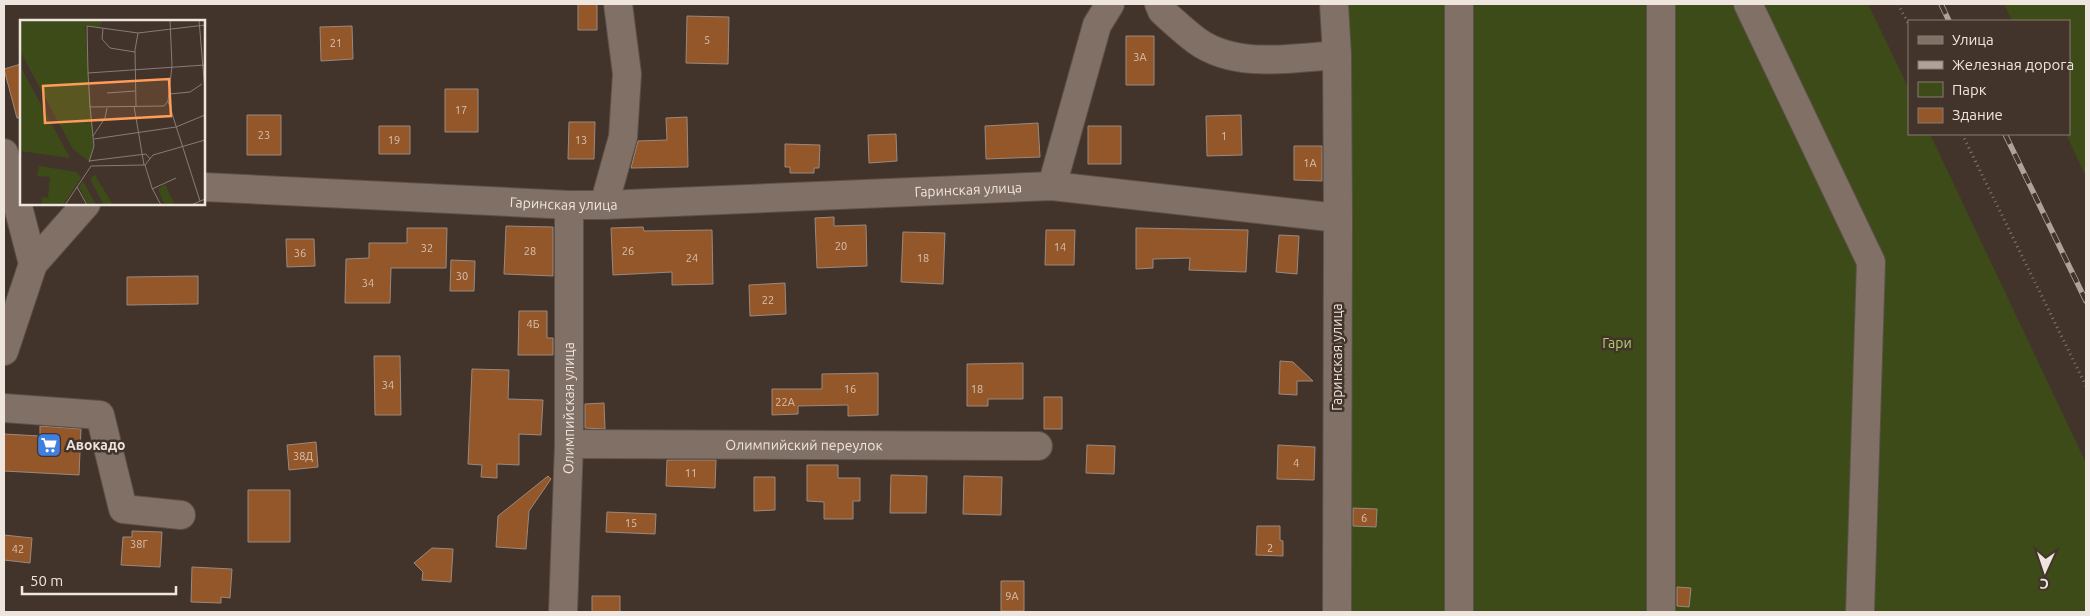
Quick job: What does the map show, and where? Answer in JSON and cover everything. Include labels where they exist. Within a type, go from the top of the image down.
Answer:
[{"type":"street","points":[[604,205],[623,128],[626,74],[618,4]]},
{"type":"street","points":[[1052,186],[1097,25],[1110,4]]},
{"type":"street","points":[[1159,4],[1162,11],[1198,42],[1229,56],[1268,59],[1337,55]]},
{"type":"street","points":[[1334,4],[1337,55],[1338,218]]},
{"type":"street","points":[[1459,4],[1459,612]]},
{"type":"street","points":[[1660,4],[1661,612]]},
{"type":"street","points":[[1748,4],[1871,262],[1860,612]]},
{"type":"street","points":[[4,153],[33,264]]},
{"type":"street","name":"Гаринская улица","points":[[205,187],[569,205],[604,205],[1052,186],[1338,218],[1337,612]]},
{"type":"street","points":[[4,351],[33,264],[85,205]]},
{"type":"street","name":"Олимпийская улица","points":[[564,612],[569,444],[569,205]]},
{"type":"street","points":[[4,408],[100,415],[123,509],[181,515]]},
{"type":"street","name":"Олимпийский переулок","points":[[569,444],[1038,446]]},
{"type":"path","points":[[1898,4],[1908,23]]},
{"type":"path","points":[[1962,135],[2086,386]]},
{"type":"green space","name":"Гари","points":[[1346,4],[1868,4],[1908,87],[1908,135],[1930,135],[2086,463],[2086,612],[1347,612]]},
{"type":"green space","points":[[2004,4],[2086,4],[2086,177],[2066,135],[2070,135],[2070,20],[2012,20]]},
{"type":"building","points":[[578,4],[597,4],[597,30],[578,30]]},
{"type":"building","points":[[687,16],[729,17],[728,64],[686,63]]},
{"type":"building","points":[[352,26],[353,59],[321,61],[320,27]]},
{"type":"building","points":[[1126,36],[1154,36],[1154,85],[1126,85]]},
{"type":"building","points":[[20,64],[20,118],[17,118],[4,69]]},
{"type":"building","points":[[445,89],[478,89],[478,132],[445,132]]},
{"type":"building","points":[[247,115],[281,115],[281,155],[247,155]]},
{"type":"building","points":[[1241,115],[1242,155],[1207,156],[1206,116]]},
{"type":"building","points":[[687,117],[688,167],[631,168],[638,141],[667,140],[666,118]]},
{"type":"building","points":[[569,122],[595,122],[594,159],[568,159]]},
{"type":"building","points":[[1038,123],[1040,157],[986,159],[985,126]]},
{"type":"building","points":[[379,126],[410,126],[410,154],[379,154]]},
{"type":"building","points":[[1088,126],[1121,126],[1121,164],[1088,164]]},
{"type":"building","points":[[896,134],[897,161],[869,163],[868,135]]},
{"type":"building","points":[[785,144],[820,145],[819,168],[814,168],[814,173],[790,173],[790,167],[785,167]]},
{"type":"building","points":[[1294,146],[1322,146],[1322,181],[1294,180]]},
{"type":"building","points":[[834,217],[834,226],[866,225],[867,266],[817,268],[815,218]]},
{"type":"building","points":[[506,226],[553,227],[553,276],[504,274]]},
{"type":"building","points":[[643,227],[644,231],[712,230],[713,284],[672,285],[672,272],[613,275],[611,228]]},
{"type":"building","points":[[407,228],[447,228],[446,268],[391,268],[390,303],[345,303],[346,259],[369,258],[369,243],[407,243]]},
{"type":"building","points":[[1136,228],[1248,230],[1246,272],[1189,270],[1190,258],[1153,259],[1153,268],[1136,269]]},
{"type":"building","points":[[1046,230],[1075,230],[1074,265],[1045,265]]},
{"type":"building","points":[[903,232],[945,233],[943,284],[901,282]]},
{"type":"building","points":[[1279,235],[1299,236],[1297,274],[1276,272]]},
{"type":"building","points":[[286,239],[314,239],[315,266],[287,267]]},
{"type":"building","points":[[451,260],[475,261],[474,291],[450,291]]},
{"type":"building","points":[[198,276],[198,304],[127,305],[127,277]]},
{"type":"building","points":[[785,283],[786,314],[750,316],[749,285]]},
{"type":"building","points":[[519,311],[547,311],[547,338],[553,338],[553,355],[518,355]]},
{"type":"building","points":[[374,356],[400,356],[401,415],[375,415]]},
{"type":"building","points":[[1280,361],[1293,362],[1313,381],[1297,381],[1297,395],[1279,394]]},
{"type":"building","points":[[1023,363],[1023,399],[988,399],[988,406],[967,406],[967,364]]},
{"type":"building","points":[[472,369],[509,370],[508,399],[543,400],[541,435],[519,434],[519,465],[497,464],[497,478],[481,477],[482,465],[468,464]]},
{"type":"building","points":[[878,373],[878,415],[848,416],[848,405],[798,406],[798,414],[772,415],[772,389],[822,389],[822,374]]},
{"type":"building","points":[[1044,397],[1062,397],[1062,429],[1044,429]]},
{"type":"building","points":[[604,403],[605,429],[585,428],[585,404]]},
{"type":"building","points":[[40,426],[81,429],[79,475],[4,471],[4,434],[40,436]]},
{"type":"building","points":[[316,442],[318,467],[289,470],[287,445]]},
{"type":"building","points":[[1087,445],[1115,446],[1114,474],[1086,473]]},
{"type":"building","points":[[1278,445],[1315,447],[1314,480],[1277,479]]},
{"type":"building","points":[[667,460],[716,460],[715,488],[666,486]]},
{"type":"building","points":[[807,465],[838,465],[838,478],[860,478],[860,501],[853,501],[853,519],[824,519],[824,502],[807,501]]},
{"type":"building","points":[[891,475],[927,476],[926,513],[890,513]]},
{"type":"building","points":[[548,476],[551,479],[529,511],[526,549],[496,547],[498,516]]},
{"type":"building","points":[[964,476],[1002,477],[1001,515],[963,514]]},
{"type":"building","points":[[754,477],[775,477],[775,510],[754,511]]},
{"type":"building","points":[[248,490],[290,490],[290,542],[248,542]]},
{"type":"building","points":[[1353,508],[1377,509],[1376,527],[1353,526]]},
{"type":"building","points":[[607,512],[656,514],[655,534],[606,532]]},
{"type":"building","points":[[1257,526],[1280,526],[1283,556],[1256,555]]},
{"type":"building","points":[[132,531],[162,532],[160,567],[121,565],[123,537],[132,537]]},
{"type":"building","points":[[4,535],[32,538],[30,563],[4,560]]},
{"type":"building","points":[[432,548],[453,549],[451,582],[422,580],[423,572],[414,563]]},
{"type":"building","points":[[192,567],[232,569],[230,598],[221,597],[221,603],[191,602]]},
{"type":"building","points":[[1001,581],[1024,581],[1024,611],[1001,611]]},
{"type":"building","points":[[1677,587],[1691,588],[1689,607],[1677,606]]},
{"type":"building","points":[[592,596],[620,596],[620,612],[592,612]]},
{"type":"railway","points":[[1941,4],[1949,20]]},
{"type":"railway","points":[[2005,135],[2086,301]]},
{"type":"place","name":"Авокадо","points":[[49,445]]}]
